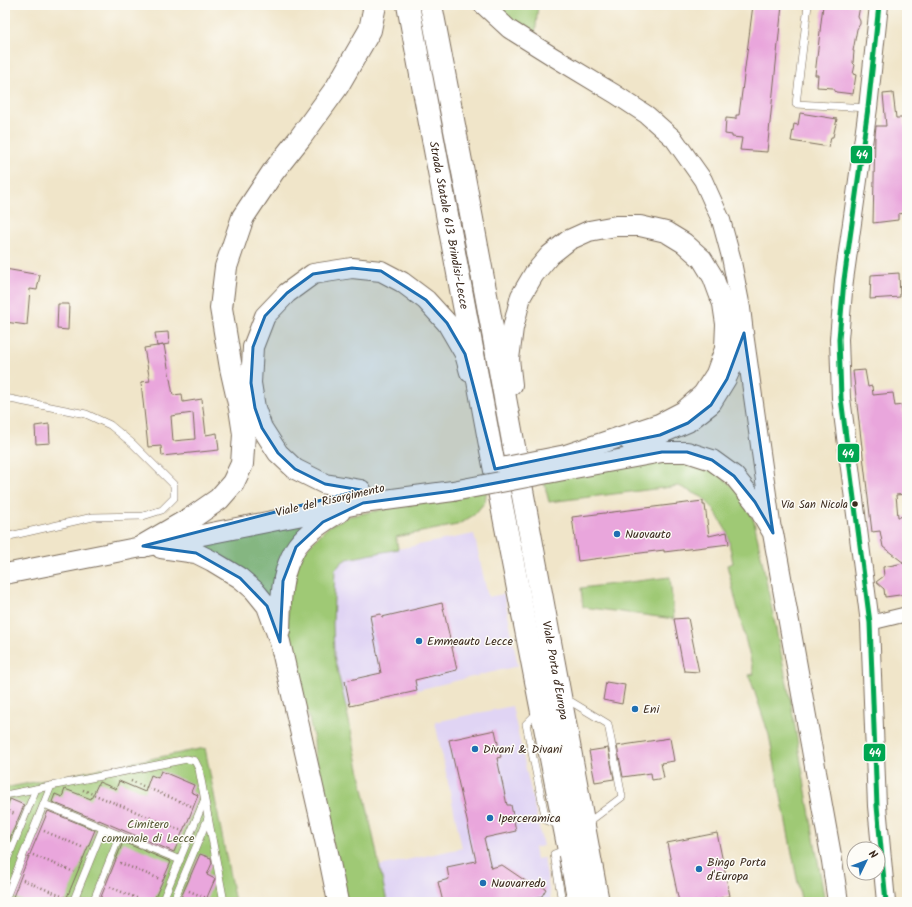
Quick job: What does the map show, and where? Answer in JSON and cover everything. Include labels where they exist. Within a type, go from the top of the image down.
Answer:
[{"type":"highway","points":[[143,546],[193,517],[219,499],[233,483],[242,464],[244,434],[221,308],[226,267],[243,217],[273,172],[337,87],[370,30],[375,5]]},
{"type":"highway","name":"Strada Statale 613 Brindisi-Lecce","points":[[408,5],[490,445]]},
{"type":"highway","name":"Strada Statale 613 Brindisi-Lecce","points":[[431,5],[512,438]]},
{"type":"highway","name":"Viale Porta d'Europa","points":[[512,438],[560,695],[575,826],[569,849],[579,902]]},
{"type":"highway","name":"Viale Porta d'Europa","points":[[490,445],[542,709],[598,902]]},
{"type":"main road","points":[[512,438],[516,417],[509,359],[513,328],[521,296],[534,274],[550,255],[569,240],[589,231],[616,226],[640,226],[666,232],[684,243],[702,259],[713,278],[723,304],[726,324],[725,348],[716,374],[703,394],[684,411],[658,424],[568,462]]},
{"type":"main road","points":[[362,496],[325,484],[295,469],[278,453],[262,428],[256,408],[251,383],[253,347],[265,316],[287,293],[313,274],[352,268],[382,271],[402,282],[426,300],[447,323],[465,354],[490,445]]},
{"type":"main road","points":[[568,462],[662,452],[687,452],[712,460],[734,476],[755,502],[772,533],[832,861],[838,902]]},
{"type":"main road","name":"Viale del Risorgimento","points":[[5,574],[143,546],[362,496],[452,484],[568,462]]},
{"type":"main road","points":[[280,642],[283,581],[287,566],[296,547],[307,534],[362,496]]},
{"type":"main road","points":[[143,546],[196,553],[212,560],[240,578],[254,590],[267,606],[280,642],[338,902]]},
{"type":"street","points":[[483,5],[509,29],[647,115],[674,138],[702,180],[721,220],[731,257],[741,308],[772,533]]},
{"type":"street","points":[[879,5],[868,108],[844,280],[839,339],[841,398],[870,623],[877,806],[886,902]]},
{"type":"street","points":[[568,462],[660,435],[688,423],[711,405],[728,379],[744,333]]},
{"type":"street","points":[[870,623],[907,614]]},
{"type":"lane","points":[[808,5],[796,104],[868,108]]},
{"type":"lane","points":[[5,398],[86,414],[110,425],[133,444],[174,485],[174,498],[162,510],[142,516],[93,517],[5,537]]},
{"type":"lane","points":[[560,695],[608,724],[622,797],[575,826]]},
{"type":"lane","points":[[5,795],[187,759],[195,761],[205,800],[224,902]]},
{"type":"lane","points":[[11,902],[5,900],[51,786]]},
{"type":"lane","points":[[5,865],[36,789]]},
{"type":"lane","points":[[162,902],[205,800]]},
{"type":"lane","points":[[44,804],[180,860]]},
{"type":"lane","points":[[173,902],[208,818]]},
{"type":"lane","points":[[73,901],[103,828]]},
{"type":"lane","points":[[93,902],[120,835]]},
{"type":"lane","points":[[562,902],[554,854],[569,849]]},
{"type":"path","points":[[113,774],[201,810]]},
{"type":"path","points":[[66,783],[190,834]]},
{"type":"path","points":[[35,827],[93,852]]},
{"type":"path","points":[[25,852],[83,876]]},
{"type":"path","points":[[111,858],[170,884]]},
{"type":"path","points":[[15,876],[73,901]]},
{"type":"path","points":[[100,884],[146,902]]},
{"type":"path","points":[[180,887],[216,902]]},
{"type":"highlighted area","points":[[352,268],[381,271],[426,300],[447,323],[465,354],[495,469],[660,435],[688,423],[711,405],[727,379],[744,333],[773,533],[755,502],[734,476],[712,460],[687,452],[662,452],[453,491],[363,503],[323,522],[296,547],[283,581],[280,642],[267,606],[240,578],[196,553],[143,546],[361,490],[325,484],[295,469],[278,453],[262,428],[255,408],[251,383],[253,347],[265,316],[287,293],[313,274]]},
{"type":"shaded area","points":[[474,534],[488,597],[504,594],[518,666],[346,707],[334,656],[333,624],[335,570],[347,559]]},
{"type":"shaded area","points":[[512,706],[543,846],[534,848],[536,859],[544,858],[551,902],[387,902],[379,866],[462,848],[435,722]]},
{"type":"green space","points":[[495,5],[538,5],[535,37],[504,14]]},
{"type":"green space","points":[[685,459],[715,471],[739,492],[754,521],[790,698],[825,902],[796,902],[801,899],[769,735],[749,675],[754,674],[727,565],[733,563],[727,532],[713,508],[702,497],[679,486],[549,502],[543,478]]},
{"type":"green space","points":[[487,489],[485,502],[474,515],[457,525],[396,537],[398,549],[347,559],[335,570],[333,624],[334,656],[387,902],[345,902],[315,756],[314,740],[288,624],[287,597],[301,554],[329,526],[350,516]]},
{"type":"green space","points":[[304,524],[273,603],[250,576],[233,562],[203,546]]},
{"type":"green space","points":[[670,577],[674,619],[583,607],[581,588]]},
{"type":"green space","name":"Cimitero comunale di Lecce","points":[[205,748],[235,902],[5,902],[5,788]]},
{"type":"building","points":[[753,5],[782,5],[767,152],[740,150],[742,138],[732,137],[732,135],[725,134],[726,118],[736,119],[736,115],[739,115]]},
{"type":"building","points":[[823,5],[860,6],[858,17],[860,24],[857,29],[853,51],[853,63],[855,65],[853,74],[856,75],[853,94],[836,92],[833,88],[817,87],[818,75],[815,75]]},
{"type":"building","points":[[893,93],[896,118],[903,118],[904,126],[907,126],[907,213],[898,214],[898,220],[873,223],[876,126],[886,126],[883,94]]},
{"type":"building","points":[[800,113],[837,119],[829,147],[791,141],[794,124],[798,125]]},
{"type":"building","points":[[5,269],[40,275],[37,290],[30,289],[27,325],[5,322]]},
{"type":"building","points":[[899,273],[900,297],[870,299],[871,275]]},
{"type":"building","points":[[58,304],[69,304],[68,330],[57,329]]},
{"type":"building","points":[[168,332],[169,344],[157,346],[155,333]]},
{"type":"building","points":[[164,345],[173,395],[182,394],[183,402],[202,399],[206,435],[217,433],[219,450],[162,456],[161,446],[148,447],[141,382],[150,381],[144,348]],"holes":[[[193,413],[195,439],[173,441],[171,416]]]},
{"type":"building","points":[[865,370],[868,387],[872,386],[873,395],[893,393],[895,406],[902,405],[904,431],[907,431],[907,494],[896,495],[898,517],[907,516],[907,594],[885,597],[884,589],[876,582],[884,576],[883,567],[904,563],[883,547],[880,531],[872,532],[853,371]]},
{"type":"building","points":[[49,424],[50,443],[36,444],[35,426]]},
{"type":"building","points":[[703,501],[703,505],[705,505],[709,536],[727,532],[729,544],[664,552],[664,550],[578,561],[572,517]]},
{"type":"building","points":[[442,603],[457,670],[415,680],[417,691],[350,706],[345,681],[381,673],[370,616],[381,614],[382,617]]},
{"type":"building","points":[[688,618],[699,672],[684,671],[674,619]]},
{"type":"building","points":[[606,682],[625,685],[622,704],[603,700]]},
{"type":"building","points":[[495,730],[501,757],[497,758],[507,805],[511,805],[516,831],[484,838],[491,868],[502,865],[533,886],[538,884],[546,889],[542,896],[532,898],[530,902],[443,902],[438,882],[449,879],[447,867],[476,861],[449,740]]},
{"type":"building","points":[[670,738],[674,761],[661,763],[664,778],[652,780],[651,773],[623,777],[617,746]]},
{"type":"building","points":[[608,748],[614,779],[595,782],[589,751]]},
{"type":"building","points":[[161,771],[194,785],[191,792],[198,795],[174,852],[52,802],[55,794],[62,797],[65,789],[91,799],[99,782],[116,789],[119,781],[145,792],[151,775],[158,778]]},
{"type":"building","points":[[10,799],[24,805],[5,850],[5,810]]},
{"type":"building","points":[[48,811],[95,830],[65,902],[26,902],[13,897]]},
{"type":"building","name":"Bingo Porta d'Europa","points":[[717,833],[730,896],[702,902],[679,902],[667,843]]},
{"type":"building","points":[[123,842],[171,862],[153,902],[99,902]]},
{"type":"building","points":[[200,854],[211,858],[212,863],[207,875],[215,879],[205,902],[179,902]]},
{"type":"transit line","name":"44","points":[[879,5],[868,108],[844,280],[839,339],[841,398],[870,623],[877,806],[886,902]]},
{"type":"place","name":"Via San Nicola","points":[[855,504]]},
{"type":"place","name":"Nuovauto","points":[[617,534]]},
{"type":"place","name":"Emmeauto Lecce","points":[[419,641]]},
{"type":"place","name":"Eni","points":[[635,709]]},
{"type":"place","name":"Divani & Divani","points":[[475,749]]},
{"type":"place","name":"Iperceramica","points":[[490,818]]},
{"type":"place","name":"Bingo Porta d'Europa","points":[[699,869]]},
{"type":"place","name":"Nuovarredo","points":[[483,883]]}]
